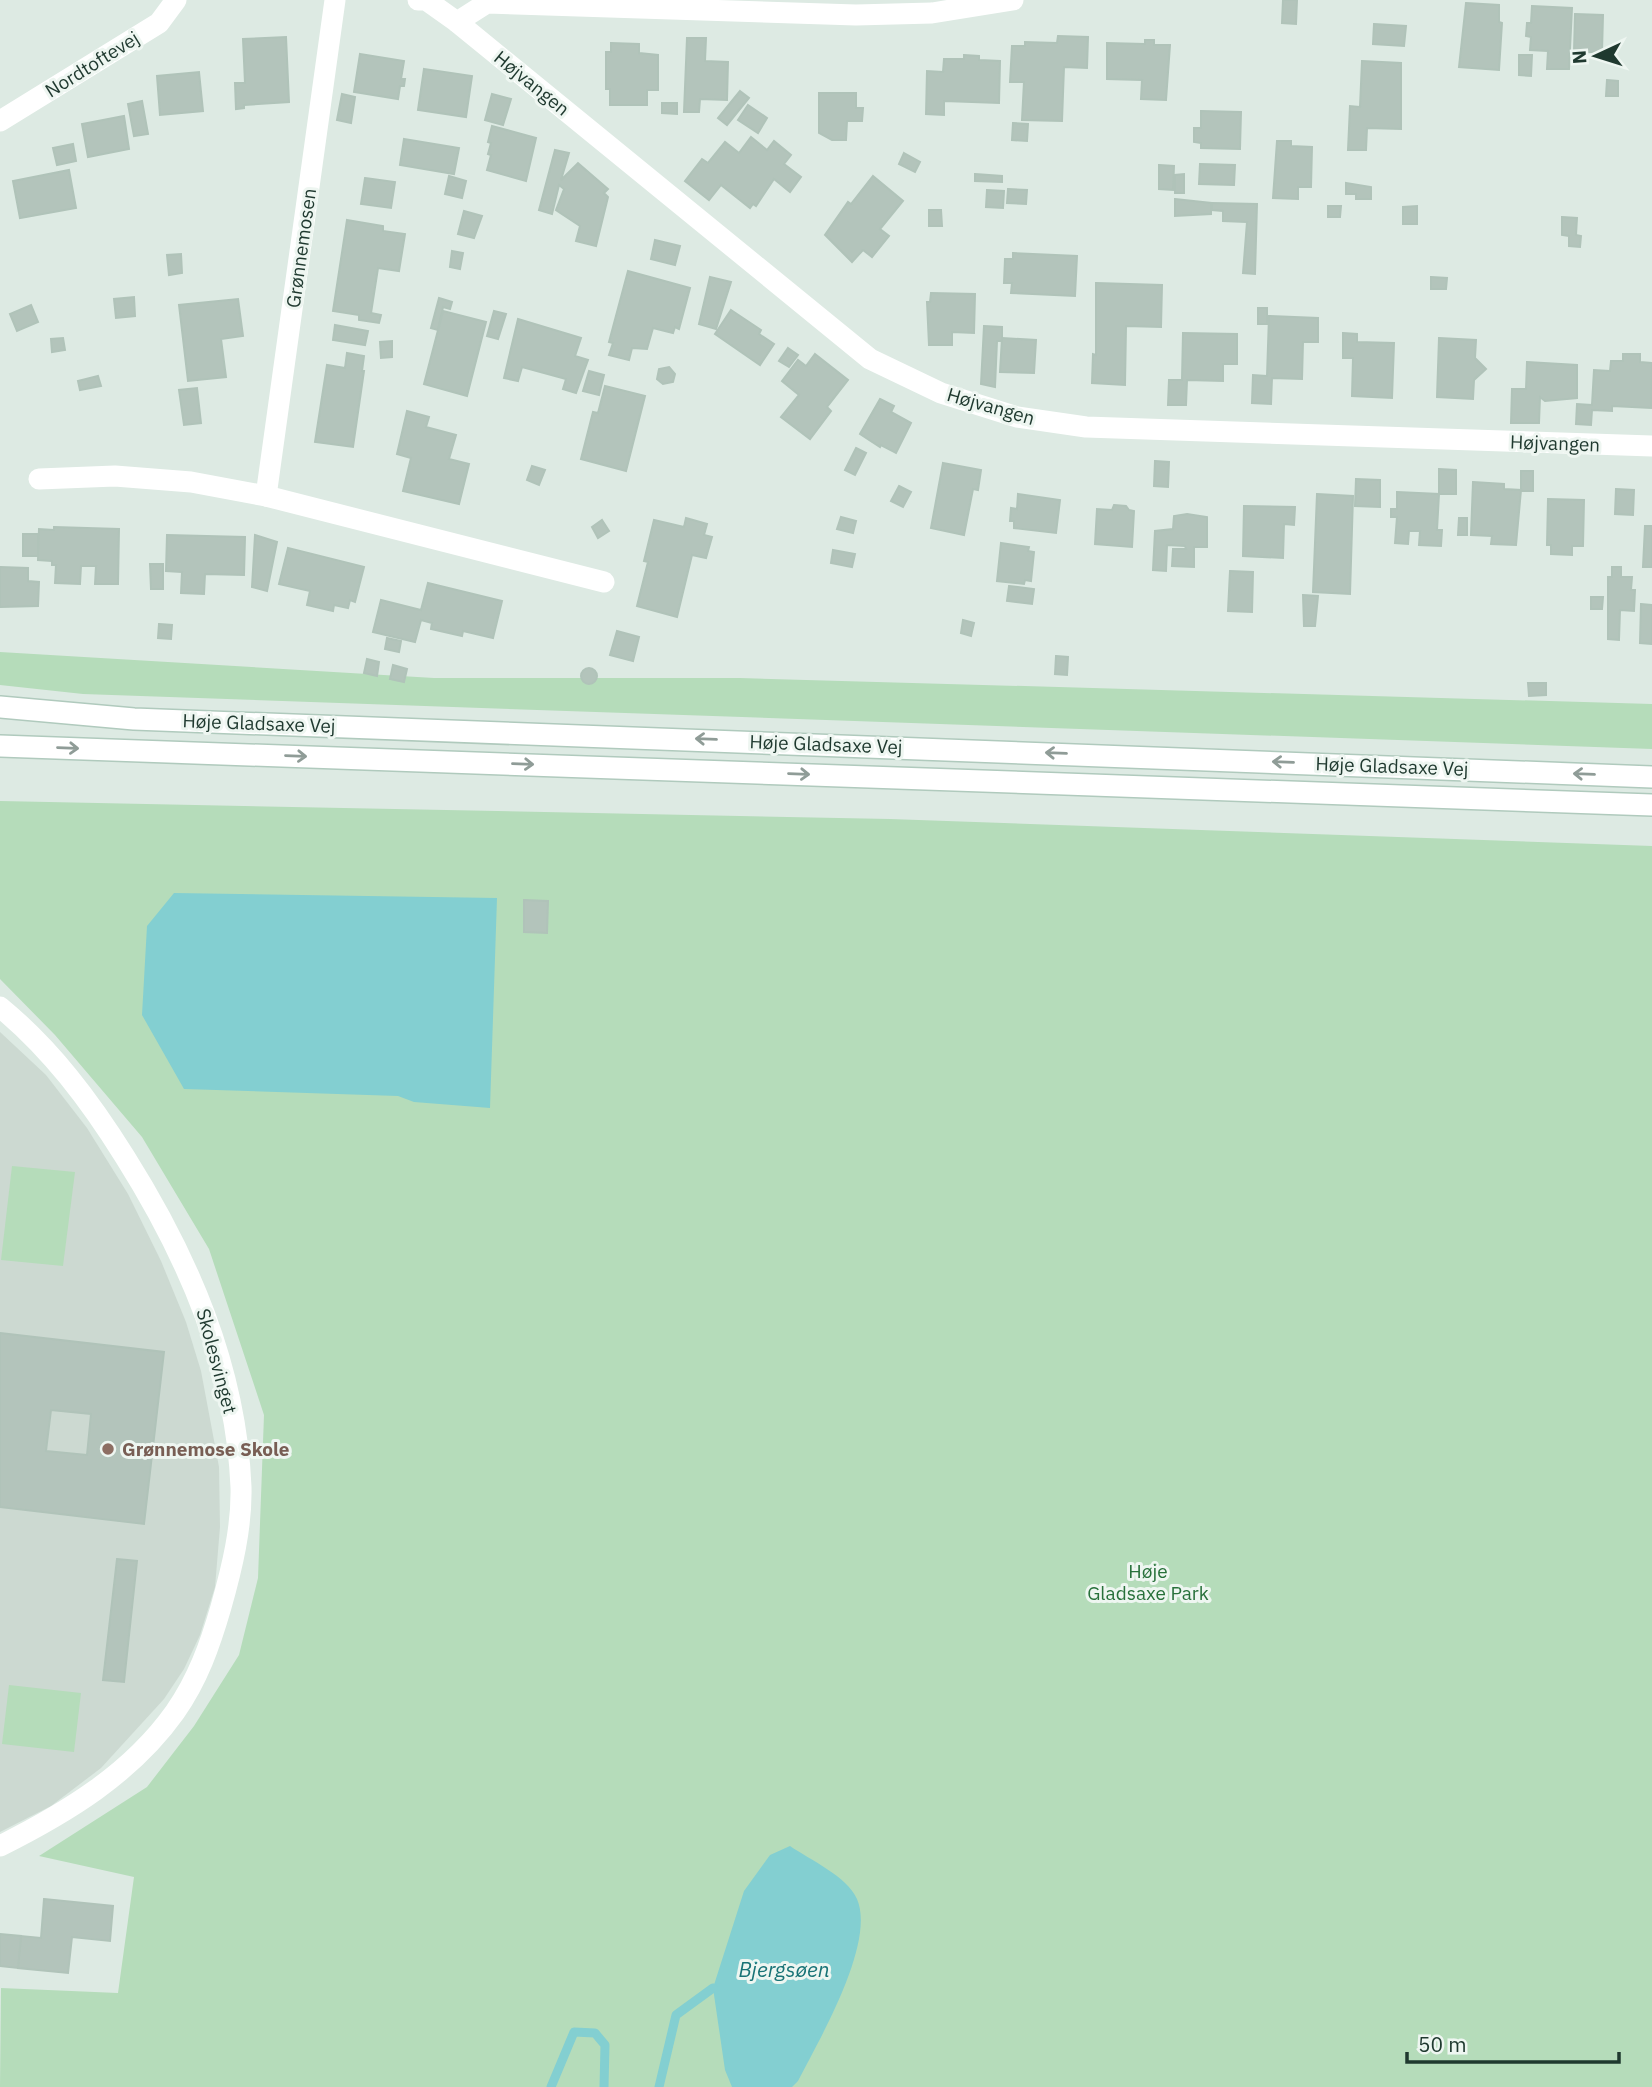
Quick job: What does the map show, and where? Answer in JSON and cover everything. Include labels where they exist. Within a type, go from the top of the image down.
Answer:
[{"type":"street","name":"Nordtoftevej","points":[[0,121],[159,23],[176,0]]},
{"type":"street","name":"Grønnemosen","points":[[266,496],[335,0]]},
{"type":"street","name":"Højvangen","points":[[418,0],[426,0],[457,22],[870,359],[942,393],[1017,417],[1086,428],[1652,446]]},
{"type":"street","points":[[457,22],[487,3],[856,15],[932,13],[1013,0]]},
{"type":"street","points":[[39,479],[115,476],[191,482],[266,496],[604,582]]},
{"type":"street","name":"Høje Gladsaxe Vej","points":[[0,707],[134,719],[1652,777]]},
{"type":"street","name":"Høje Gladsaxe Vej","points":[[0,746],[1652,805]]},
{"type":"street","name":"Skolesvinget","points":[[0,1007],[34,1035],[98,1114],[161,1213],[206,1311],[233,1410],[241,1489],[234,1560],[206,1660],[174,1713],[119,1773],[57,1818],[0,1846]]},
{"type":"shaded area","name":"Grønnemose Skole","points":[[0,1032],[46,1075],[87,1128],[128,1194],[161,1261],[186,1322],[201,1371],[219,1467],[220,1527],[215,1587],[200,1635],[184,1669],[164,1699],[101,1768],[51,1806],[0,1832]]},
{"type":"green space","points":[[0,652],[434,678],[740,678],[1652,704],[1652,749],[83,694],[0,685]]},
{"type":"green space","name":"Høje Gladsaxe Park","points":[[0,801],[890,819],[1652,846],[1652,2087],[0,2087],[1,1988],[118,1993],[134,1877],[39,1856],[147,1787],[194,1726],[239,1655],[258,1578],[264,1415],[209,1249],[142,1137],[55,1035],[0,979]]},
{"type":"green space","points":[[12,1166],[75,1172],[63,1266],[1,1260]]},
{"type":"green space","points":[[9,1685],[81,1693],[74,1752],[2,1744]]},
{"type":"water","points":[[174,893],[497,898],[490,1108],[414,1102],[398,1096],[184,1089],[142,1015],[147,926]]},
{"type":"water","name":"Bjergsøen","points":[[790,1846],[837,1876],[852,1891],[857,1899],[861,1918],[859,1940],[831,2017],[798,2081],[792,2087],[732,2087],[725,2070],[713,1988],[744,1891],[770,1855]]},
{"type":"building","points":[[1283,0],[1297,0],[1296,24],[1282,23]]},
{"type":"building","points":[[1466,3],[1499,5],[1499,22],[1502,23],[1499,70],[1459,67]]},
{"type":"building","points":[[1532,6],[1572,8],[1569,69],[1547,69],[1548,51],[1530,50],[1531,37],[1526,36],[1527,23],[1531,23]]},
{"type":"building","points":[[1575,14],[1603,15],[1602,52],[1574,52]]},
{"type":"building","points":[[1374,24],[1406,26],[1404,46],[1373,44]]},
{"type":"building","points":[[1058,36],[1088,37],[1087,68],[1064,67],[1062,121],[1022,120],[1024,82],[1010,82],[1012,46],[1025,46],[1025,42],[1057,43]]},
{"type":"building","points":[[286,37],[289,102],[244,105],[244,108],[236,109],[235,83],[245,83],[243,39]]},
{"type":"building","points":[[687,38],[706,38],[705,61],[728,62],[727,100],[700,99],[699,112],[684,112]]},
{"type":"building","points":[[1145,40],[1154,40],[1154,45],[1170,45],[1166,100],[1141,99],[1142,80],[1107,79],[1107,43],[1145,44]]},
{"type":"building","points":[[611,43],[639,44],[639,53],[658,55],[658,90],[647,90],[647,105],[610,105],[610,89],[606,89],[606,52],[611,52]]},
{"type":"building","points":[[360,54],[404,61],[401,79],[405,79],[404,86],[400,86],[398,99],[354,92]]},
{"type":"building","points":[[964,55],[979,56],[979,60],[1000,61],[999,103],[944,101],[944,115],[926,114],[927,71],[943,72],[944,59],[964,59]]},
{"type":"building","points":[[1519,55],[1532,55],[1531,76],[1519,75]]},
{"type":"building","points":[[1362,61],[1401,63],[1401,129],[1367,128],[1366,150],[1348,150],[1350,106],[1360,107]]},
{"type":"building","points":[[424,69],[472,76],[466,117],[418,110]]},
{"type":"building","points":[[199,72],[203,111],[160,115],[157,76]]},
{"type":"building","points":[[1607,80],[1618,81],[1618,96],[1606,96]]},
{"type":"building","points":[[740,91],[749,98],[727,125],[718,118]]},
{"type":"building","points":[[819,93],[856,93],[856,108],[863,108],[862,121],[847,121],[846,140],[832,140],[819,133]]},
{"type":"building","points":[[342,94],[355,97],[351,123],[337,120]]},
{"type":"building","points":[[492,94],[511,99],[503,125],[485,120]]},
{"type":"building","points":[[142,101],[148,134],[134,136],[128,104]]},
{"type":"building","points":[[662,103],[677,103],[677,114],[662,113]]},
{"type":"building","points":[[748,105],[767,118],[758,133],[738,120]]},
{"type":"building","points":[[1201,111],[1241,112],[1240,149],[1201,148],[1201,143],[1194,142],[1194,128],[1201,128]]},
{"type":"building","points":[[124,116],[129,149],[88,157],[82,124]]},
{"type":"building","points":[[1013,123],[1028,124],[1027,141],[1012,140]]},
{"type":"building","points":[[492,126],[536,138],[526,181],[487,170],[491,155],[488,154],[491,143],[488,142]]},
{"type":"building","points":[[751,137],[767,150],[774,141],[791,155],[784,164],[801,177],[790,192],[774,179],[756,206],[753,204],[750,208],[721,185],[709,200],[685,181],[702,159],[708,163],[725,142],[739,153]]},
{"type":"building","points":[[404,139],[459,148],[454,174],[400,165]]},
{"type":"building","points":[[1277,141],[1291,141],[1291,146],[1312,147],[1311,187],[1298,187],[1298,199],[1273,198]]},
{"type":"building","points":[[73,144],[76,161],[57,165],[53,148]]},
{"type":"building","points":[[555,150],[569,153],[561,180],[578,163],[608,189],[604,193],[608,197],[596,246],[576,241],[580,226],[556,210],[564,189],[559,185],[552,214],[539,210]]},
{"type":"building","points":[[904,153],[920,162],[915,172],[899,164]]},
{"type":"building","points":[[1200,164],[1235,165],[1234,185],[1199,184]]},
{"type":"building","points":[[1159,165],[1174,166],[1173,190],[1159,189]]},
{"type":"building","points":[[69,170],[76,208],[20,218],[13,181]]},
{"type":"building","points":[[975,174],[1002,176],[1002,182],[975,181]]},
{"type":"building","points":[[1184,174],[1184,193],[1175,193],[1175,175]]},
{"type":"building","points":[[449,176],[466,181],[462,198],[445,194]]},
{"type":"building","points":[[873,176],[903,201],[880,229],[889,236],[872,257],[863,250],[852,262],[825,235],[848,202],[851,204]]},
{"type":"building","points":[[365,178],[395,182],[391,208],[361,204]]},
{"type":"building","points":[[1346,183],[1371,187],[1371,199],[1356,199],[1356,194],[1346,194]]},
{"type":"building","points":[[1008,189],[1027,190],[1026,204],[1007,203]]},
{"type":"building","points":[[987,190],[1004,191],[1003,208],[986,207]]},
{"type":"building","points":[[1175,199],[1211,203],[1211,214],[1175,216]]},
{"type":"building","points":[[1212,203],[1257,204],[1255,274],[1243,273],[1247,222],[1223,221],[1223,211],[1212,210]]},
{"type":"building","points":[[1328,206],[1341,206],[1340,217],[1328,217]]},
{"type":"building","points":[[1417,206],[1417,224],[1403,224],[1403,207]]},
{"type":"building","points":[[929,210],[941,210],[942,226],[929,226]]},
{"type":"building","points":[[464,211],[482,216],[474,238],[458,234]]},
{"type":"building","points":[[1562,217],[1577,218],[1576,235],[1581,236],[1580,247],[1569,246],[1569,236],[1562,235]]},
{"type":"building","points":[[347,220],[383,226],[383,231],[405,234],[399,271],[378,268],[371,313],[381,315],[379,323],[359,320],[359,315],[333,311]]},
{"type":"building","points":[[655,240],[680,246],[675,265],[651,259]]},
{"type":"building","points":[[452,251],[463,253],[460,269],[450,267]]},
{"type":"building","points":[[1013,253],[1077,256],[1075,296],[1011,293],[1012,283],[1004,283],[1005,259],[1013,259]]},
{"type":"building","points":[[181,254],[182,273],[169,275],[167,255]]},
{"type":"building","points":[[628,271],[690,288],[679,329],[675,327],[673,333],[653,328],[647,349],[632,348],[629,360],[609,355],[613,343],[609,342]]},
{"type":"building","points":[[710,277],[731,282],[716,329],[699,324]]},
{"type":"building","points":[[1431,277],[1447,278],[1446,289],[1431,289]]},
{"type":"building","points":[[1096,283],[1162,285],[1161,327],[1126,326],[1125,385],[1092,383],[1093,354],[1096,355]]},
{"type":"building","points":[[931,293],[975,294],[974,333],[952,332],[952,345],[929,345],[927,302],[930,302]]},
{"type":"building","points":[[134,297],[135,316],[116,318],[114,299]]},
{"type":"building","points":[[439,298],[452,302],[450,309],[443,307],[438,330],[431,328]]},
{"type":"building","points":[[238,299],[243,336],[221,339],[226,377],[188,381],[179,305]]},
{"type":"building","points":[[31,305],[38,322],[17,331],[10,314]]},
{"type":"building","points":[[1258,308],[1267,308],[1267,324],[1258,324]]},
{"type":"building","points":[[731,310],[761,330],[759,334],[774,344],[760,365],[715,334]]},
{"type":"building","points":[[443,311],[486,322],[467,396],[424,384]]},
{"type":"building","points":[[494,311],[506,314],[498,339],[487,336]]},
{"type":"building","points":[[1269,316],[1318,318],[1318,342],[1303,342],[1302,379],[1272,378],[1271,404],[1252,403],[1253,375],[1267,376]]},
{"type":"building","points":[[518,319],[581,338],[575,356],[588,360],[576,393],[563,389],[566,379],[522,367],[518,381],[504,378]]},
{"type":"building","points":[[335,325],[368,331],[365,345],[333,340]]},
{"type":"building","points":[[984,326],[1002,327],[1002,341],[997,341],[995,387],[981,384]]},
{"type":"building","points":[[1183,333],[1237,334],[1237,364],[1223,364],[1223,381],[1187,380],[1186,405],[1168,405],[1169,380],[1182,380]]},
{"type":"building","points":[[1343,333],[1357,334],[1357,342],[1394,343],[1392,398],[1352,396],[1353,358],[1343,358]]},
{"type":"building","points":[[63,338],[65,350],[52,352],[51,339]]},
{"type":"building","points":[[1002,338],[1036,340],[1034,373],[1000,372]]},
{"type":"building","points":[[1439,338],[1476,340],[1475,358],[1486,369],[1474,380],[1473,399],[1437,397]]},
{"type":"building","points":[[392,341],[392,357],[381,358],[380,342]]},
{"type":"building","points":[[788,348],[798,355],[789,367],[779,361]]},
{"type":"building","points":[[347,353],[364,356],[353,447],[315,442],[327,365],[345,368]]},
{"type":"building","points":[[815,354],[848,380],[827,407],[831,411],[810,439],[781,417],[799,395],[782,381],[798,360],[806,366]]},
{"type":"building","points":[[1623,354],[1640,354],[1640,362],[1652,363],[1651,408],[1612,406],[1612,411],[1592,410],[1591,425],[1576,424],[1577,404],[1592,405],[1594,370],[1610,371],[1611,361],[1623,361]]},
{"type":"building","points":[[1527,362],[1577,365],[1577,398],[1545,401],[1540,397],[1539,423],[1511,423],[1512,389],[1526,389]]},
{"type":"building","points":[[669,367],[675,374],[673,382],[663,384],[657,379],[659,369]]},
{"type":"building","points":[[589,371],[604,375],[599,395],[583,391]]},
{"type":"building","points":[[98,376],[101,386],[80,390],[78,381]]},
{"type":"building","points":[[605,386],[645,396],[626,471],[581,459],[593,412],[598,413]]},
{"type":"building","points":[[197,388],[201,423],[184,425],[179,390]]},
{"type":"building","points":[[880,399],[894,406],[891,412],[911,423],[896,453],[881,445],[880,447],[860,434]]},
{"type":"building","points":[[407,411],[429,417],[426,427],[456,435],[449,459],[469,464],[459,504],[403,491],[411,458],[397,454]]},
{"type":"building","points":[[856,448],[866,453],[855,475],[845,470]]},
{"type":"building","points":[[1155,461],[1169,462],[1168,487],[1154,486]]},
{"type":"building","points":[[943,463],[981,470],[978,490],[973,489],[964,535],[931,528]]},
{"type":"building","points":[[532,466],[545,470],[539,485],[527,480]]},
{"type":"building","points":[[1439,469],[1456,470],[1456,494],[1439,494]]},
{"type":"building","points":[[1521,471],[1533,471],[1533,491],[1521,491]]},
{"type":"building","points":[[1356,479],[1380,480],[1380,507],[1355,506]]},
{"type":"building","points":[[1473,482],[1504,484],[1504,489],[1521,490],[1516,545],[1491,544],[1492,536],[1471,535]]},
{"type":"building","points":[[899,486],[911,492],[903,507],[891,501]]},
{"type":"building","points":[[1616,489],[1634,490],[1633,515],[1615,514]]},
{"type":"building","points":[[1397,492],[1439,494],[1437,530],[1442,530],[1441,546],[1419,545],[1420,531],[1409,531],[1408,544],[1395,543],[1397,517],[1391,517],[1391,509],[1397,509]]},
{"type":"building","points":[[1018,494],[1060,500],[1056,533],[1014,528],[1014,521],[1010,521],[1011,508],[1017,509]]},
{"type":"building","points":[[1317,494],[1353,496],[1350,594],[1313,592]]},
{"type":"building","points":[[1548,499],[1584,500],[1583,546],[1572,546],[1572,555],[1551,554],[1551,545],[1547,545]]},
{"type":"building","points":[[1114,505],[1126,506],[1134,511],[1132,547],[1095,544],[1097,509],[1112,510]]},
{"type":"building","points":[[1244,506],[1295,507],[1294,525],[1284,524],[1283,558],[1243,556]]},
{"type":"building","points":[[1187,514],[1207,517],[1207,547],[1194,547],[1194,567],[1172,566],[1173,549],[1186,549],[1185,546],[1167,545],[1166,571],[1153,570],[1155,531],[1173,529],[1174,516]]},
{"type":"building","points":[[841,517],[856,521],[853,533],[837,529]]},
{"type":"building","points":[[686,518],[707,524],[704,535],[712,537],[706,558],[692,555],[677,617],[637,606],[648,562],[644,561],[654,520],[684,527]]},
{"type":"building","points":[[1459,518],[1467,518],[1467,535],[1458,535]]},
{"type":"building","points":[[602,520],[609,531],[598,538],[592,527]]},
{"type":"building","points":[[1645,526],[1652,526],[1652,567],[1643,567]]},
{"type":"building","points":[[54,527],[119,529],[118,584],[95,584],[96,566],[81,566],[80,584],[55,583],[56,565],[52,565],[52,561],[38,560],[39,529],[54,530]]},
{"type":"building","points":[[23,534],[38,534],[38,556],[23,556]]},
{"type":"building","points":[[167,535],[245,537],[244,575],[205,574],[204,594],[181,593],[182,572],[166,571]]},
{"type":"building","points":[[255,535],[277,542],[267,591],[252,587]]},
{"type":"building","points":[[1001,543],[1029,547],[1028,551],[1034,552],[1031,581],[1025,580],[1024,584],[997,581]]},
{"type":"building","points":[[288,548],[364,567],[355,602],[350,600],[348,608],[334,605],[333,611],[307,605],[310,591],[279,584]]},
{"type":"building","points":[[833,550],[855,554],[852,567],[831,563]]},
{"type":"building","points":[[150,564],[163,564],[163,589],[151,589]]},
{"type":"building","points":[[0,567],[28,568],[28,581],[39,582],[38,606],[0,607]]},
{"type":"building","points":[[1612,567],[1621,567],[1621,577],[1632,577],[1631,590],[1635,590],[1634,611],[1620,610],[1619,640],[1608,639],[1608,577],[1612,577]]},
{"type":"building","points":[[1230,571],[1253,572],[1252,612],[1228,611]]},
{"type":"building","points":[[428,583],[502,601],[493,638],[463,631],[462,636],[431,629],[432,623],[421,620],[415,642],[373,632],[381,600],[421,610]]},
{"type":"building","points":[[1009,586],[1034,589],[1032,604],[1007,601]]},
{"type":"building","points":[[1303,595],[1318,596],[1315,626],[1304,626]]},
{"type":"building","points":[[1591,597],[1603,597],[1602,609],[1591,609]]},
{"type":"building","points":[[1641,604],[1652,605],[1652,644],[1640,643]]},
{"type":"building","points":[[963,620],[974,623],[971,636],[961,633]]},
{"type":"building","points":[[159,624],[172,625],[171,639],[158,638]]},
{"type":"building","points":[[617,631],[639,637],[633,661],[610,655]]},
{"type":"building","points":[[387,638],[401,641],[399,652],[385,649]]},
{"type":"building","points":[[1056,656],[1068,657],[1067,675],[1055,674]]},
{"type":"building","points":[[367,659],[379,662],[377,676],[364,673]]},
{"type":"building","points":[[393,665],[407,669],[404,682],[390,679]]},
{"type":"building","points":[[589,668],[597,676],[589,684],[581,676]]},
{"type":"building","points":[[1528,683],[1546,683],[1546,695],[1529,696]]},
{"type":"building","points":[[524,900],[548,901],[547,933],[524,932]]},
{"type":"building","points":[[0,1333],[164,1352],[144,1524],[0,1507]],"holes":[[[51,1410],[91,1414],[87,1455],[46,1451]]]},
{"type":"building","points":[[117,1559],[137,1561],[124,1682],[103,1680]]},
{"type":"building","points":[[44,1899],[113,1906],[110,1941],[72,1937],[68,1973],[18,1968],[21,1936],[41,1938]]},
{"type":"building","points":[[0,1934],[21,1936],[18,1968],[0,1966]]},
{"type":"waterway","points":[[659,2087],[676,2015],[713,1988]]},
{"type":"waterway","points":[[551,2087],[574,2032],[595,2033],[605,2045],[604,2087]]},
{"type":"place","name":"Grønnemose Skole","points":[[108,1449]]}]
